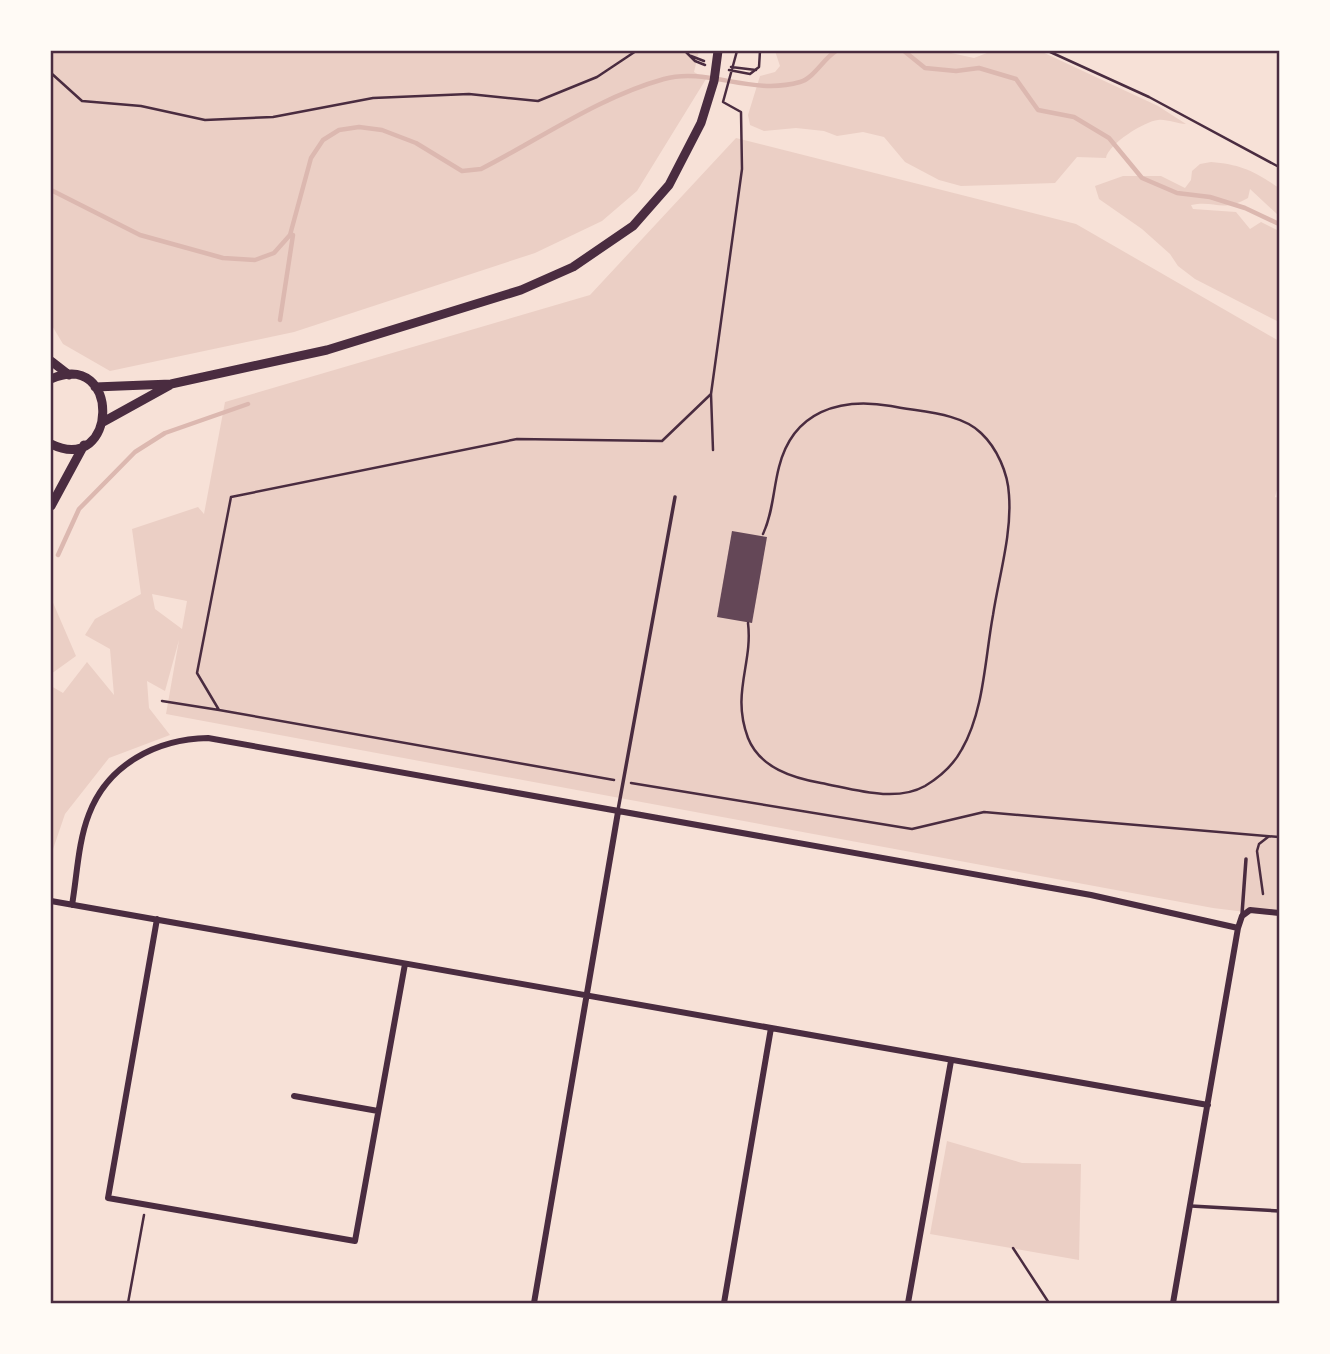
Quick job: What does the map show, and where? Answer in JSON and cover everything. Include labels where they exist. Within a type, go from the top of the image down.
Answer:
[{"type":"main road","points":[[95,387],[172,384],[327,350],[521,290],[573,267],[616,239],[653,205],[683,163],[709,101],[718,53]]},
{"type":"main road","points":[[51,361],[69,375],[88,381],[95,387],[105,409],[99,432],[84,445],[51,506]]},
{"type":"main road","points":[[51,379],[69,375]]},
{"type":"main road","points":[[103,422],[172,384]]},
{"type":"main road","points":[[51,444],[70,449],[84,445]]},
{"type":"street","points":[[72,905],[88,816],[99,792],[119,769],[153,747],[180,738],[208,738],[1091,895],[1238,928]]},
{"type":"street","points":[[534,1303],[618,812]]},
{"type":"street","points":[[51,901],[1208,1105]]},
{"type":"street","points":[[1173,1303],[1238,928],[1242,916],[1250,910],[1279,913]]},
{"type":"street","points":[[157,919],[108,1198],[355,1241],[405,964]]},
{"type":"street","points":[[724,1303],[771,1028]]},
{"type":"street","points":[[908,1303],[951,1061]]},
{"type":"street","points":[[294,1096],[378,1111]]},
{"type":"lane","points":[[618,812],[674,497]]},
{"type":"lane","points":[[1242,916],[1246,859]]},
{"type":"lane","points":[[1189,1206],[1279,1211]]},
{"type":"path","points":[[51,73],[82,101],[141,106],[205,120],[273,117],[373,98],[469,94],[538,101],[597,77],[636,51]]},
{"type":"path","points":[[685,51],[691,56]]},
{"type":"path","points":[[713,450],[711,394],[742,170],[741,112],[723,102],[732,59],[737,51]]},
{"type":"path","points":[[756,70],[761,61],[760,51]]},
{"type":"path","points":[[1048,51],[1149,97],[1279,167]]},
{"type":"path","points":[[219,710],[197,673],[230,497],[517,439],[662,441],[711,394]]},
{"type":"path","points":[[748,623],[741,711],[749,739],[761,759],[805,780],[879,793],[904,793],[924,787],[956,759],[974,719],[1009,522],[1007,481],[988,441],[981,433],[962,422],[874,403],[834,405],[802,428],[788,446],[779,467],[769,522],[763,534]]},
{"type":"path","points":[[162,701],[623,782],[912,829],[984,813],[1279,837]]},
{"type":"path","points":[[1263,894],[1257,851],[1259,844],[1270,836]]},
{"type":"path","points":[[128,1303],[145,1204]]},
{"type":"path","points":[[1013,1248],[1049,1303]]},
{"type":"shaded area","points":[[51,51],[699,51],[694,72],[706,79],[637,191],[602,221],[535,253],[294,332],[110,371],[63,344],[51,324]]},
{"type":"shaded area","points":[[775,51],[942,51],[974,58],[992,51],[1040,51],[1158,106],[1186,124],[1161,120],[1145,124],[1113,146],[1106,158],[1077,157],[1055,183],[961,186],[939,180],[905,162],[884,137],[863,132],[837,136],[824,131],[796,128],[764,131],[750,125],[748,115],[760,76],[775,72],[780,66]]},
{"type":"shaded area","points":[[736,138],[1076,224],[1279,341],[1279,482],[1275,497],[1279,498],[1279,916],[1213,908],[166,714],[179,640],[165,691],[147,681],[149,708],[170,735],[109,758],[65,814],[51,855],[51,686],[63,693],[87,662],[114,695],[110,649],[85,635],[95,619],[141,594],[132,529],[198,507],[204,514],[225,402],[590,295]],"holes":[[[152,594],[187,601],[182,629],[155,609]]]},
{"type":"shaded area","points":[[1211,162],[1247,170],[1279,188],[1279,216],[1250,189],[1248,198],[1231,205],[1191,205],[1193,209],[1236,212],[1250,229],[1261,222],[1279,231],[1279,322],[1195,279],[1178,266],[1170,254],[1142,229],[1099,199],[1095,186],[1123,176],[1161,176],[1185,188],[1191,180],[1192,171],[1200,164]]},
{"type":"shaded area","points":[[51,598],[76,656],[51,674]]},
{"type":"shaded area","points":[[947,1141],[1022,1163],[1081,1164],[1079,1260],[930,1234]]},
{"type":"building","points":[[732,531],[767,537],[752,623],[717,617]]},
{"type":"waterway","points":[[51,190],[140,235],[223,258],[255,260],[274,253],[290,235],[311,158],[323,140],[339,130],[359,127],[382,130],[416,143],[462,171],[481,169],[593,107],[664,79],[697,76],[764,86],[782,85],[805,80],[836,51]]},
{"type":"waterway","points":[[904,51],[925,68],[956,71],[979,68],[1016,79],[1038,110],[1074,117],[1109,138],[1142,178],[1177,193],[1210,197],[1245,208],[1279,224]]},
{"type":"waterway","points":[[280,320],[293,235]]},
{"type":"waterway","points":[[58,555],[79,509],[135,452],[165,433],[248,404]]}]
